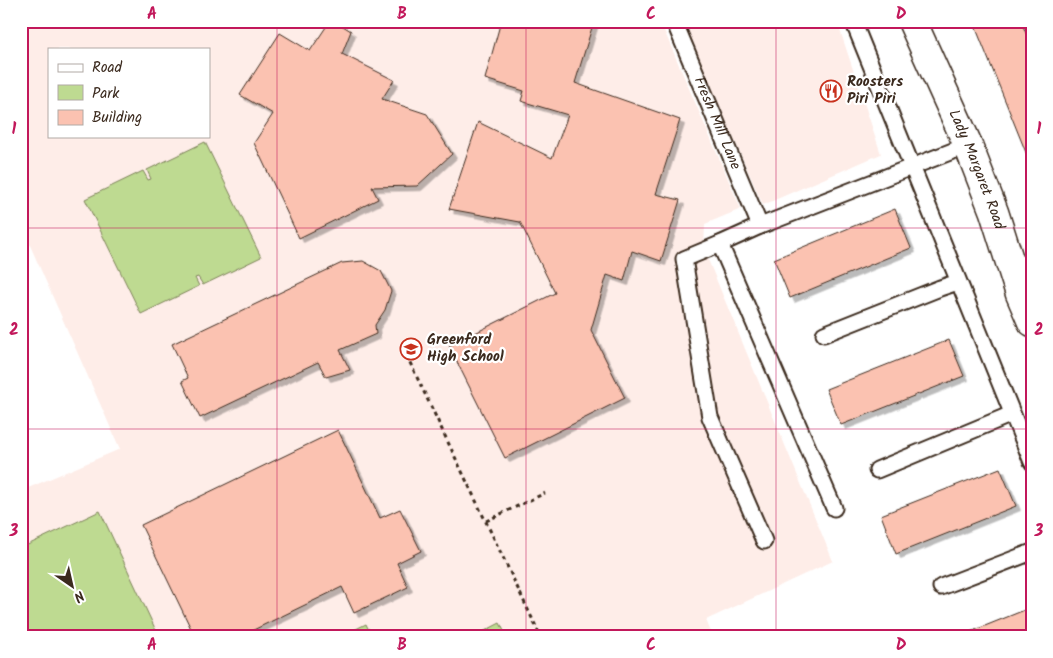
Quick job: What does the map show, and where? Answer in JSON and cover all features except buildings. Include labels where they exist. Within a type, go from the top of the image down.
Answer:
[{"type":"street","name":"Lady Margaret Road","points":[[912,21],[968,145],[994,212],[1020,294],[1032,322]]},
{"type":"lane","name":"Fresh Mill Lane","points":[[674,21],[760,226]]},
{"type":"lane","points":[[853,21],[1032,462]]},
{"type":"lane","points":[[764,541],[710,417],[684,259],[760,226],[968,145]]},
{"type":"lane","points":[[720,244],[834,508]]},
{"type":"lane","points":[[824,334],[958,282]]},
{"type":"lane","points":[[877,470],[1012,414]]},
{"type":"lane","points":[[942,587],[1032,552]]},
{"type":"path","points":[[403,348],[541,637]]},
{"type":"path","points":[[486,521],[545,493]]},
{"type":"shaded area","name":"Greenford High School","points":[[21,21],[660,21],[741,209],[705,224],[704,250],[833,561],[706,620],[713,637],[21,637],[21,491],[120,449],[21,225]]},
{"type":"shaded area","points":[[682,21],[837,21],[881,154],[763,205]]},
{"type":"green space","points":[[205,142],[261,257],[203,285],[198,277],[195,278],[199,286],[141,314],[85,199],[143,171],[148,180],[151,179],[147,170]]},
{"type":"green space","points":[[100,511],[159,637],[21,637],[21,548]]},
{"type":"green space","points":[[500,623],[507,637],[473,637]]},
{"type":"green space","points":[[366,624],[372,637],[340,637]]},
{"type":"place","name":"Roosters Piri Piri","points":[[831,91]]},
{"type":"place","name":"Greenford High School","points":[[411,349]]}]
